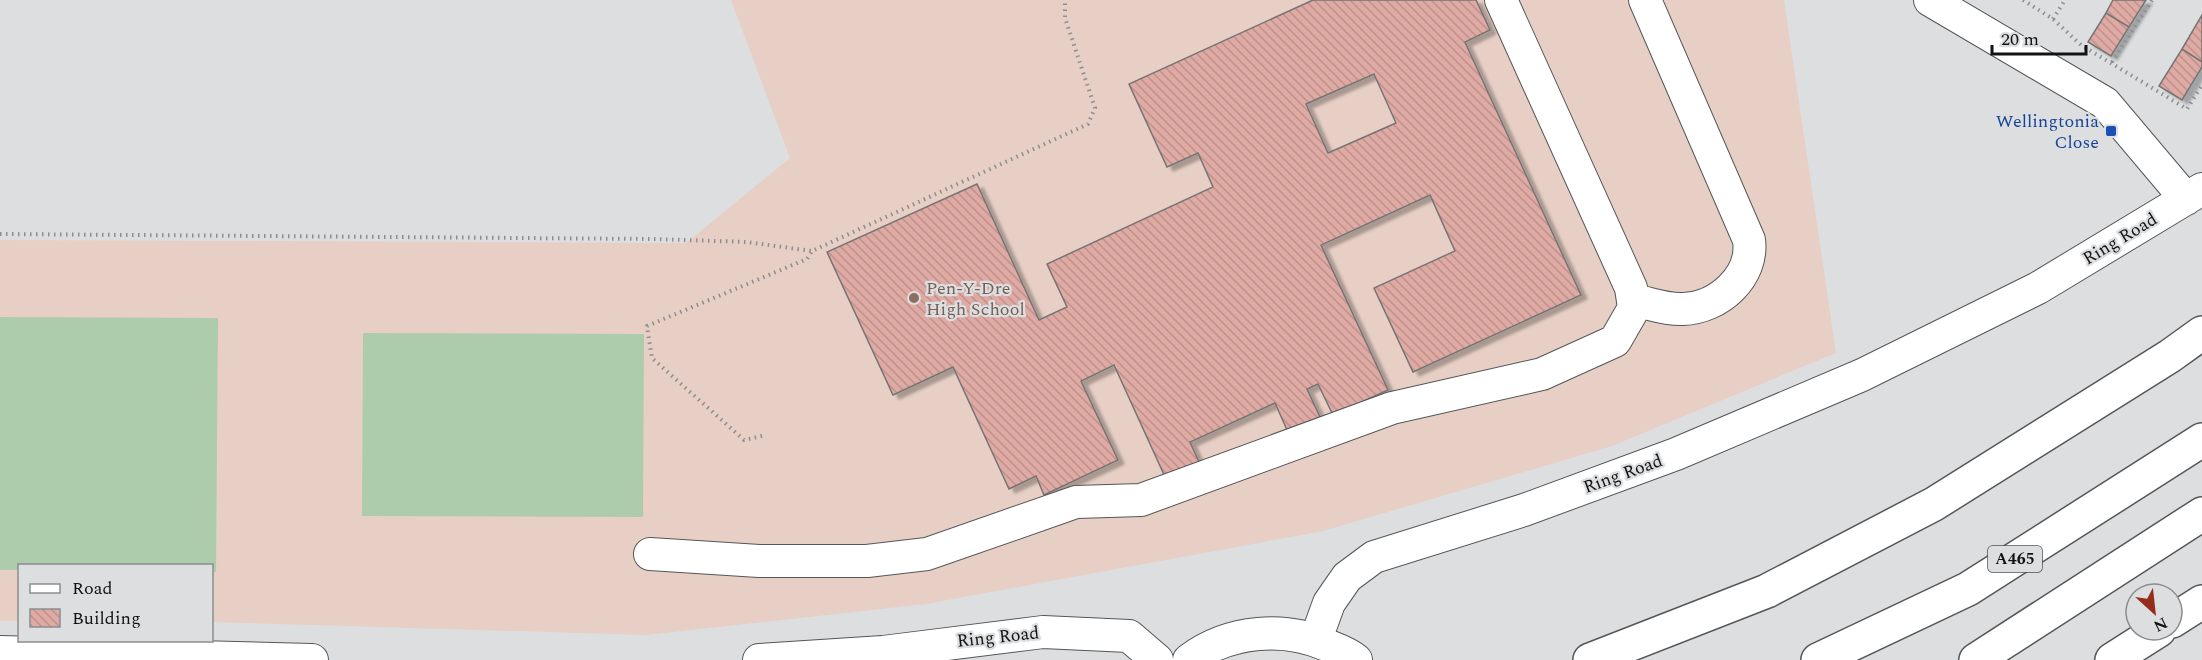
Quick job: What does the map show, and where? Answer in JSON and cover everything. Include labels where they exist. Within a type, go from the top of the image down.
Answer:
[{"type":"highway","points":[[1590,660],[1767,591],[1934,504],[2170,356],[2202,333]]},
{"type":"highway","name":"A465","points":[[1818,660],[1968,589],[2202,440]]},
{"type":"highway","points":[[1976,660],[2202,514]]},
{"type":"highway","points":[[2184,613],[2202,602]]},
{"type":"highway","points":[[2112,660],[2140,642]]},
{"type":"street","points":[[650,554],[867,561],[927,554],[1076,502],[1141,500],[1392,408],[1542,374],[1614,341],[1634,308],[1631,288],[1501,0]]},
{"type":"street","points":[[1633,300],[1672,309],[1697,308],[1718,298],[1740,277],[1746,269],[1751,250],[1749,240],[1645,0]]},
{"type":"street","points":[[1930,0],[2105,103],[2194,194]]},
{"type":"street","name":"Ring Road","points":[[1316,639],[1329,603],[1347,577],[1374,557],[1524,510],[1676,454],[1862,375],[2038,288],[2194,194]]},
{"type":"street","name":"Ring Road","points":[[759,660],[883,652],[1043,632],[1129,636],[1157,660]]},
{"type":"street","points":[[1189,660],[1200,651],[1230,638],[1281,633],[1316,639],[1356,660]]},
{"type":"street","points":[[0,652],[312,660]]},
{"type":"path","points":[[0,234],[654,239],[747,242],[812,251],[1088,124],[1095,108],[1065,18],[1065,0]]},
{"type":"path","points":[[2023,0],[2053,20],[2081,45],[2187,109],[2202,85]]},
{"type":"path","points":[[2053,20],[2065,0]]},
{"type":"path","points":[[2112,62],[2151,0]]},
{"type":"path","points":[[762,436],[744,440],[652,358],[647,326],[807,259],[812,251]]},
{"type":"shaded area","name":"Pen-Y-Dre High School","points":[[731,0],[1784,0],[1836,353],[1612,446],[1323,531],[926,604],[646,635],[213,622],[213,564],[18,564],[18,621],[0,621],[0,240],[686,243],[790,158]]},
{"type":"green space","points":[[0,317],[218,318],[216,572],[213,572],[213,564],[18,564],[18,570],[0,570]]},
{"type":"green space","points":[[363,333],[644,334],[643,517],[362,516]]},
{"type":"building","points":[[1313,0],[1476,0],[1490,30],[1465,42],[1581,295],[1413,372],[1374,288],[1455,251],[1430,195],[1321,245],[1388,390],[1333,415],[1318,384],[1307,389],[1320,417],[1288,432],[1275,403],[1190,442],[1200,464],[1166,479],[1114,365],[1081,381],[1118,460],[1044,495],[1036,476],[1009,489],[953,367],[893,395],[827,252],[977,184],[1039,320],[1067,307],[1047,264],[1213,187],[1198,153],[1167,167],[1129,84]],"holes":[[[1374,74],[1396,123],[1328,153],[1306,104]]]},
{"type":"building","points":[[2113,0],[2146,0],[2129,27],[2106,13]]},
{"type":"building","points":[[2106,13],[2129,27],[2111,56],[2088,42]]},
{"type":"building","points":[[2202,15],[2202,62],[2182,49]]},
{"type":"building","points":[[2182,49],[2202,62],[2202,67],[2182,100],[2159,86]]},
{"type":"place","name":"Wellingtonia Close","points":[[2111,131]]},
{"type":"place","name":"Pen-Y-Dre High School","points":[[914,298]]}]
